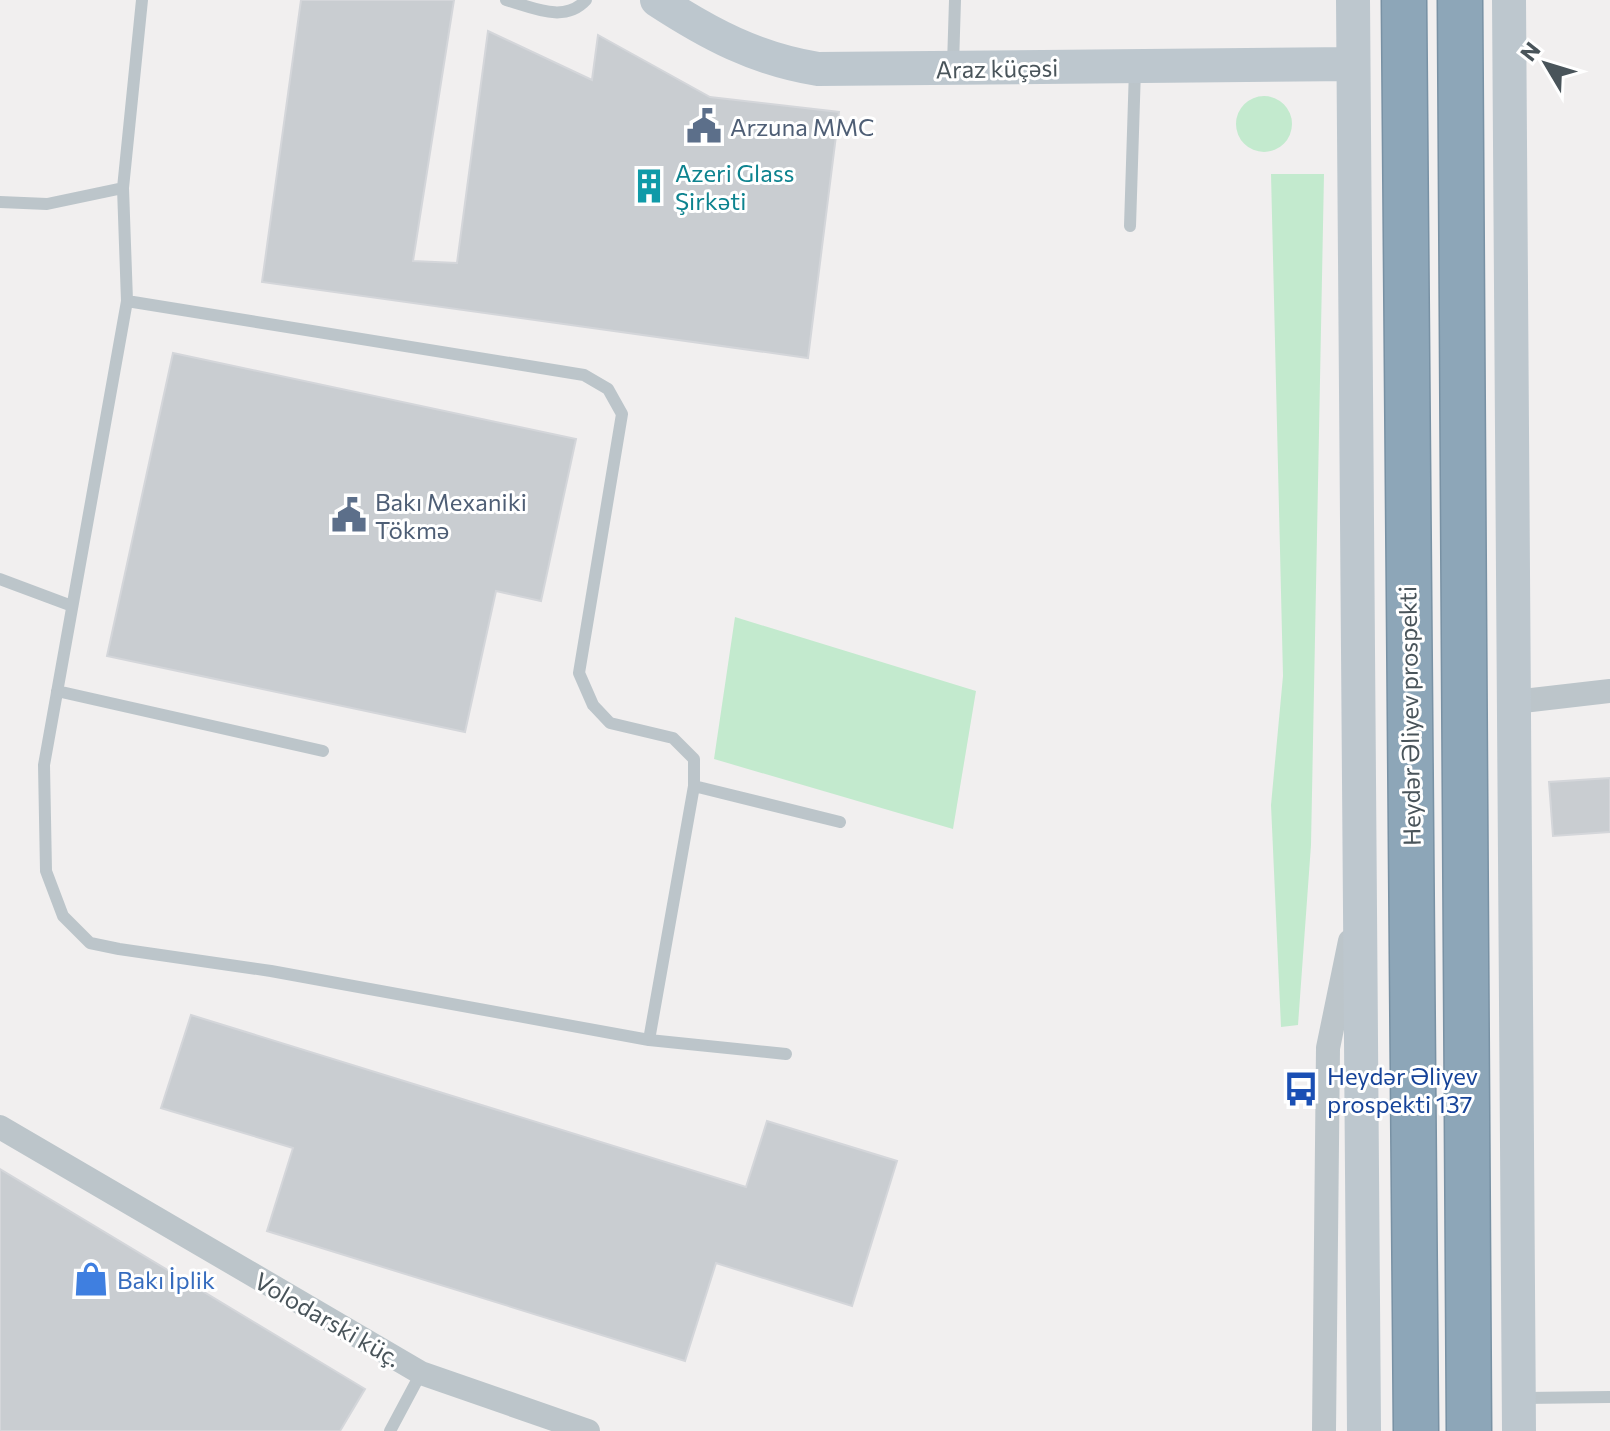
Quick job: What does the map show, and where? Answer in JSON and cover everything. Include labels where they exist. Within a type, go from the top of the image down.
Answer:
[{"type":"highway","name":"Heydər Əliyev prospekti","points":[[1404,0],[1416,1431]]},
{"type":"highway","points":[[1460,0],[1469,1431]]},
{"type":"main road","name":"Araz küçəsi","points":[[657,0],[728,43],[785,63],[818,69],[1353,64]]},
{"type":"main road","points":[[1353,0],[1364,1431]]},
{"type":"main road","points":[[1509,0],[1519,1414]]},
{"type":"street","points":[[1514,702],[1610,691]]},
{"type":"street","points":[[1324,1431],[1328,1048],[1360,895]]},
{"type":"street","name":"Volodarski küç.","points":[[0,1127],[421,1373],[588,1431]]},
{"type":"lane","points":[[142,0],[123,188],[127,301],[44,765],[46,871],[63,916],[90,943],[271,971],[649,1040],[786,1054]]},
{"type":"lane","points":[[506,0],[563,13],[579,8],[586,0]]},
{"type":"lane","points":[[953,69],[955,0]]},
{"type":"lane","points":[[1130,226],[1135,66]]},
{"type":"lane","points":[[0,202],[47,204],[123,188]]},
{"type":"lane","points":[[127,301],[584,375],[608,389],[622,414],[579,673],[593,705],[610,723],[673,738],[694,759],[694,786],[649,1040]]},
{"type":"lane","points":[[0,579],[72,606]]},
{"type":"lane","points":[[57,691],[323,751]]},
{"type":"lane","points":[[694,786],[840,822]]},
{"type":"lane","points":[[390,1431],[421,1373]]},
{"type":"lane","points":[[1519,1414],[1610,1397]]},
{"type":"green space","points":[[1264,96],[1284,104],[1292,124],[1284,144],[1264,152],[1244,144],[1236,124],[1244,104]]},
{"type":"green space","points":[[1271,174],[1324,174],[1311,845],[1298,1025],[1281,1027],[1271,805],[1283,676]]},
{"type":"green space","points":[[735,617],[976,691],[953,829],[714,759]]},
{"type":"building","name":"Azeri Glass Şirkəti","points":[[301,0],[454,0],[413,261],[457,263],[488,31],[592,80],[598,35],[710,97],[839,112],[808,358],[262,282]]},
{"type":"building","name":"Bakı Mexaniki Tökmə","points":[[173,353],[576,439],[541,601],[496,591],[465,732],[107,656]]},
{"type":"building","points":[[1610,778],[1610,832],[1553,836],[1549,782]]},
{"type":"building","points":[[191,1015],[746,1187],[767,1121],[897,1161],[852,1306],[716,1263],[685,1361],[267,1231],[293,1148],[161,1108]]},
{"type":"building","name":"Bakı İplik","points":[[0,1169],[365,1389],[340,1431],[0,1431]]},
{"type":"place","name":"Arzuna MMC","points":[[704,126]]},
{"type":"place","name":"Azeri Glass Şirkəti","points":[[649,186]]},
{"type":"place","name":"Bakı Mexaniki Tökmə","points":[[349,515]]},
{"type":"place","name":"Heydər Əliyev prospekti 137","points":[[1301,1089]]},
{"type":"place","name":"Bakı İplik","points":[[91,1279]]}]
